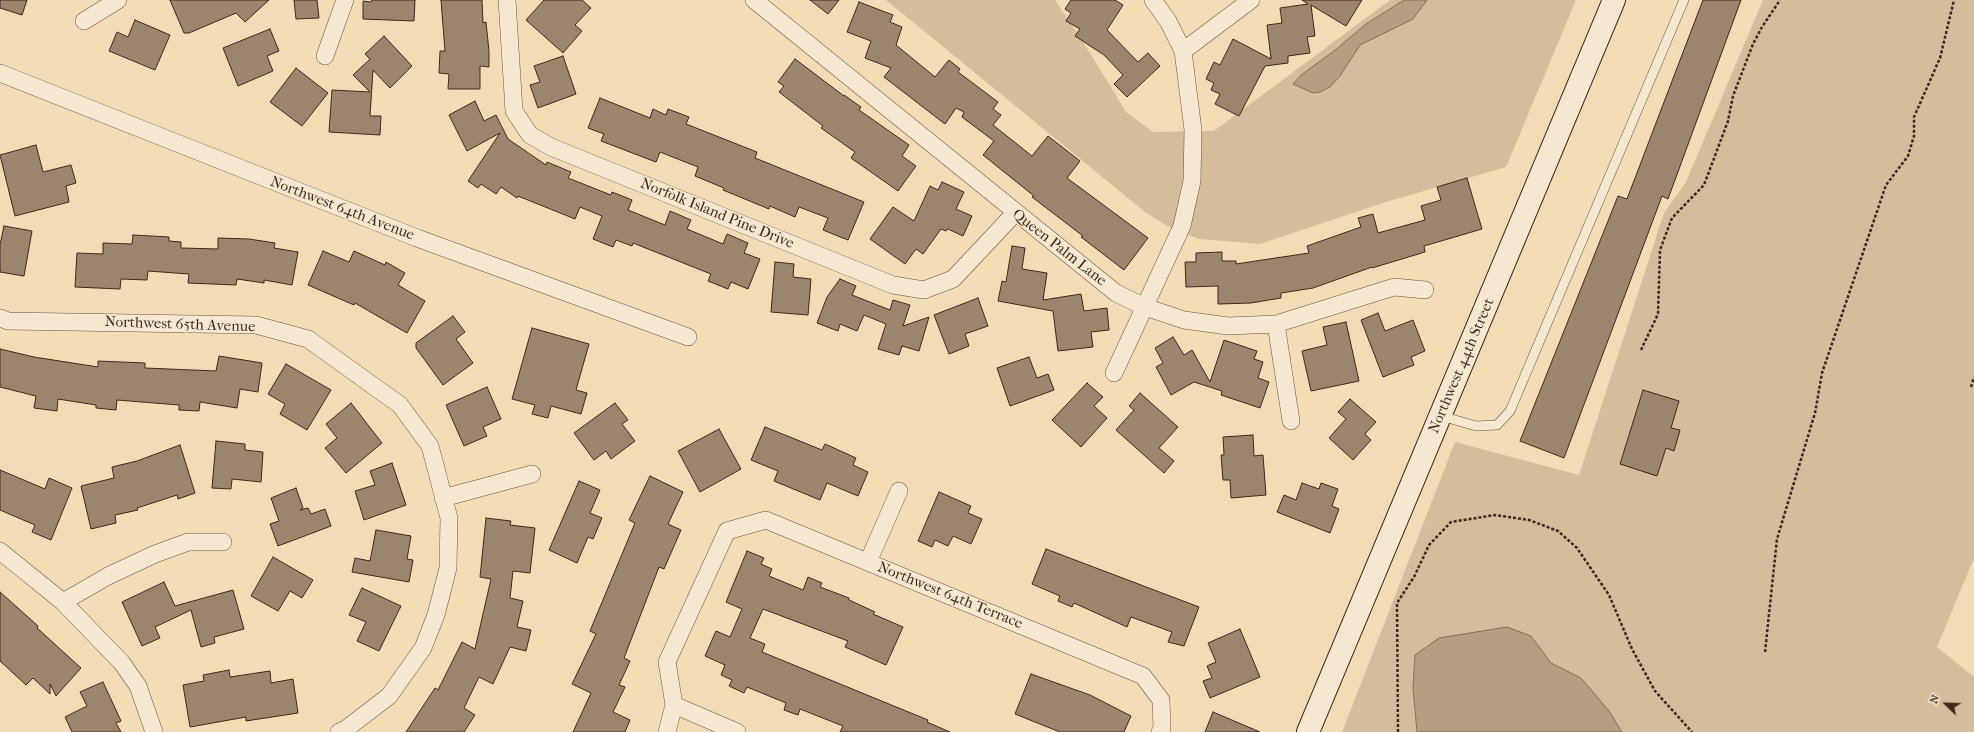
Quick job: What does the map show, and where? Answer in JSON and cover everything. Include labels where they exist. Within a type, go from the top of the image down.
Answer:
[{"type":"street","points":[[84,21],[118,0]]},
{"type":"street","points":[[325,56],[345,0]]},
{"type":"street","name":"Norfolk Island Pine Drive","points":[[507,0],[514,110],[530,135],[551,147],[893,285],[924,290],[953,280],[1015,213]]},
{"type":"street","name":"Queen Palm Lane","points":[[754,0],[1015,213],[1116,293],[1145,307],[1184,320],[1228,326],[1276,324],[1394,287],[1425,290]]},
{"type":"street","points":[[1114,373],[1182,226],[1192,181],[1193,130],[1183,51],[1168,21],[1153,0]]},
{"type":"street","points":[[1183,51],[1251,0]]},
{"type":"street","name":"Northwest 44th Street","points":[[1308,732],[1614,0]]},
{"type":"street","name":"Northwest 64th Avenue","points":[[0,73],[417,238],[688,337]]},
{"type":"street","name":"Northwest 65th Avenue","points":[[0,318],[8,321],[256,325],[308,339],[400,404],[430,446],[449,518],[448,568],[436,615],[423,648],[388,696],[346,729],[339,732]]},
{"type":"street","points":[[1276,324],[1291,421]]},
{"type":"street","points":[[443,498],[532,474]]},
{"type":"street","points":[[868,562],[899,491]]},
{"type":"street","name":"Northwest 64th Terrace","points":[[674,705],[667,662],[727,531],[766,520],[1143,676],[1161,700],[1162,728],[1160,732]]},
{"type":"street","points":[[63,602],[108,576],[168,549],[188,542],[223,542]]},
{"type":"street","points":[[0,551],[63,602],[122,663],[138,686],[154,732]]},
{"type":"street","points":[[667,732],[674,705],[737,732]]},
{"type":"lane","points":[[1441,416],[1476,426],[1497,425],[1510,411],[1684,0]]},
{"type":"path","points":[[1641,350],[1658,314],[1660,250],[1672,218],[1704,185],[1728,121],[1733,96],[1753,44],[1762,27],[1780,0]]},
{"type":"path","points":[[1765,652],[1776,539],[1815,413],[1822,373],[1886,185],[1908,156],[1914,136],[1914,118],[1940,58],[1954,0]]},
{"type":"path","points":[[1971,387],[1974,377]]},
{"type":"path","points":[[1398,732],[1397,603],[1414,577],[1429,545],[1451,522],[1495,515],[1529,520],[1558,531],[1577,548],[1609,595],[1632,649],[1655,692],[1692,732]]},
{"type":"shaded area","points":[[886,0],[1055,0],[1126,112],[1153,132],[1214,131],[1390,0],[1576,0],[1506,167],[1386,202],[1260,244],[1199,239],[1167,226],[1145,212]]},
{"type":"shaded area","points":[[1404,0],[1427,0],[1413,19],[1360,45],[1340,76],[1330,87],[1320,92],[1313,93],[1293,84],[1301,75],[1334,51],[1366,24]]},
{"type":"shaded area","points":[[1763,0],[1974,0],[1974,558],[1937,647],[1974,677],[1974,732],[1342,732],[1455,442],[1579,475],[1664,213],[1686,182]]},
{"type":"shaded area","points":[[1507,627],[1531,636],[1551,663],[1581,678],[1609,711],[1622,732],[1417,732],[1413,688],[1415,655],[1439,638]]},
{"type":"building","points":[[0,0],[27,0],[22,15],[0,8]]},
{"type":"building","points":[[170,0],[269,0],[245,22],[236,13],[189,33],[184,33]]},
{"type":"building","points":[[294,0],[317,0],[319,18],[296,19]]},
{"type":"building","points":[[372,0],[415,0],[414,21],[363,19],[363,1],[371,2]]},
{"type":"building","points":[[441,0],[482,0],[483,23],[486,22],[489,67],[480,66],[480,89],[448,89],[449,74],[439,73],[440,51],[445,51]]},
{"type":"building","points":[[544,0],[582,0],[591,8],[575,25],[582,31],[563,53],[526,20]]},
{"type":"building","points":[[810,0],[839,0],[828,14]]},
{"type":"building","points":[[1071,0],[1115,0],[1123,5],[1107,30],[1138,62],[1148,53],[1160,66],[1127,97],[1114,84],[1123,75],[1104,55],[1075,36],[1080,29],[1066,21],[1071,13],[1065,9]]},
{"type":"building","points":[[1302,0],[1362,0],[1346,26],[1311,5],[1315,36],[1307,37],[1310,53],[1288,56],[1288,63],[1265,66],[1239,116],[1215,104],[1220,94],[1211,90],[1214,83],[1206,79],[1214,62],[1220,65],[1233,39],[1271,59],[1267,25],[1282,23],[1280,8],[1308,4]]},
{"type":"building","points":[[1703,0],[1741,0],[1668,199],[1662,196],[1564,458],[1520,441],[1618,196],[1627,199]]},
{"type":"building","points":[[859,2],[893,15],[890,22],[902,27],[896,45],[935,77],[949,60],[960,69],[958,72],[998,102],[993,109],[1001,115],[993,125],[1032,156],[1048,136],[1080,161],[1067,178],[1148,238],[1124,270],[1081,237],[1083,236],[1032,197],[1034,196],[983,155],[994,141],[962,117],[964,112],[956,108],[945,124],[884,77],[891,68],[865,58],[871,41],[847,32]]},
{"type":"building","points":[[135,20],[170,35],[155,70],[109,51],[117,32],[128,37]]},
{"type":"building","points":[[270,29],[279,51],[267,56],[273,71],[238,86],[223,48]]},
{"type":"building","points":[[384,36],[412,66],[390,88],[373,70],[370,116],[381,116],[380,135],[329,132],[332,90],[370,92],[353,75],[370,59],[365,54]]},
{"type":"building","points":[[563,56],[576,94],[538,108],[530,85],[540,82],[534,66]]},
{"type":"building","points":[[795,59],[861,107],[859,110],[909,145],[902,156],[916,166],[898,191],[851,158],[855,152],[821,128],[823,126],[779,92],[784,86],[778,82]]},
{"type":"building","points":[[296,68],[328,93],[302,126],[270,102]]},
{"type":"building","points":[[600,98],[650,118],[653,109],[666,115],[668,109],[689,117],[686,124],[757,152],[755,158],[864,202],[848,240],[823,230],[828,218],[799,207],[795,217],[770,206],[769,209],[723,190],[724,188],[695,176],[698,167],[660,152],[656,162],[601,141],[604,134],[588,128]]},
{"type":"building","points":[[475,101],[484,121],[496,115],[508,139],[546,165],[547,162],[571,172],[568,178],[611,195],[612,192],[632,200],[628,210],[665,225],[670,211],[691,220],[687,229],[723,244],[727,234],[748,243],[744,253],[760,259],[748,289],[731,282],[728,289],[708,281],[711,274],[633,243],[632,246],[616,240],[613,247],[593,239],[602,216],[580,207],[575,219],[518,196],[517,198],[501,187],[496,194],[481,184],[478,188],[468,181],[500,133],[467,151],[449,115]]},
{"type":"building","points":[[36,145],[43,172],[71,165],[76,183],[66,186],[69,202],[15,216],[0,155]]},
{"type":"building","points":[[1467,178],[1482,229],[1424,246],[1425,252],[1372,267],[1313,288],[1281,293],[1281,298],[1251,303],[1218,304],[1218,286],[1186,287],[1185,262],[1196,262],[1196,253],[1222,252],[1222,261],[1236,261],[1236,264],[1309,253],[1307,246],[1361,227],[1358,218],[1373,214],[1378,233],[1425,220],[1421,206],[1441,200],[1437,187]]},
{"type":"building","points":[[942,182],[964,192],[956,209],[972,216],[963,236],[948,229],[946,231],[941,229],[923,254],[916,249],[905,264],[870,239],[893,207],[914,221],[930,186],[938,190]]},
{"type":"building","points":[[4,226],[32,231],[24,276],[0,272],[0,245]]},
{"type":"building","points":[[133,235],[169,237],[169,241],[181,242],[181,248],[218,249],[218,238],[249,239],[275,243],[274,248],[298,252],[292,285],[264,280],[264,283],[237,279],[236,285],[188,283],[189,274],[148,271],[147,280],[121,279],[120,289],[75,287],[77,253],[103,254],[103,243],[132,244]]},
{"type":"building","points":[[1012,246],[1025,248],[1022,269],[1047,273],[1043,300],[1081,294],[1084,311],[1107,308],[1109,330],[1091,332],[1093,347],[1058,351],[1053,311],[998,301],[1002,281],[1006,282]]},
{"type":"building","points":[[323,251],[349,262],[354,251],[385,265],[386,262],[405,273],[398,285],[425,301],[407,333],[355,303],[354,305],[308,285]]},
{"type":"building","points":[[775,262],[794,264],[793,277],[811,279],[808,315],[771,312]]},
{"type":"building","points":[[840,279],[856,286],[852,295],[890,310],[893,300],[910,305],[903,326],[929,317],[919,351],[902,346],[899,355],[878,349],[886,324],[864,315],[857,331],[840,324],[838,331],[817,323],[827,297]]},
{"type":"building","points":[[978,298],[988,326],[965,334],[969,346],[949,354],[934,315]]},
{"type":"building","points":[[1378,313],[1385,331],[1413,320],[1425,351],[1411,357],[1414,365],[1383,377],[1361,320]]},
{"type":"building","points":[[453,316],[465,332],[456,339],[473,363],[443,385],[416,348],[416,343]]},
{"type":"building","points":[[1346,322],[1359,381],[1311,391],[1302,351],[1327,345],[1323,327]]},
{"type":"building","points":[[532,328],[589,344],[576,390],[587,393],[581,414],[551,406],[548,418],[532,414],[535,405],[512,399]]},
{"type":"building","points":[[1173,337],[1184,355],[1192,350],[1210,382],[1224,340],[1257,351],[1254,359],[1263,362],[1258,378],[1269,382],[1260,408],[1221,395],[1222,391],[1194,382],[1171,395],[1156,367],[1163,363],[1155,348]]},
{"type":"building","points":[[0,349],[34,357],[98,367],[98,361],[145,363],[145,368],[216,371],[219,356],[262,363],[258,392],[240,389],[237,408],[200,402],[199,411],[179,410],[179,405],[117,400],[116,410],[96,408],[96,405],[58,399],[57,411],[34,408],[36,396],[0,387]]},
{"type":"building","points":[[1029,357],[1037,378],[1048,374],[1054,390],[1010,406],[997,368]]},
{"type":"building","points":[[286,364],[331,390],[307,430],[280,414],[285,404],[268,394]]},
{"type":"building","points":[[1087,383],[1103,397],[1094,406],[1107,418],[1081,447],[1052,420]]},
{"type":"building","points":[[487,387],[501,419],[483,427],[487,436],[464,446],[446,405]]},
{"type":"building","points":[[1643,390],[1679,401],[1671,428],[1680,430],[1674,451],[1666,448],[1657,476],[1620,464]]},
{"type":"building","points":[[1140,393],[1178,427],[1159,448],[1174,461],[1164,473],[1116,430],[1134,410],[1129,406]]},
{"type":"building","points":[[1350,399],[1376,422],[1365,434],[1371,440],[1353,460],[1329,438],[1346,419],[1338,412]]},
{"type":"building","points":[[351,403],[382,443],[346,473],[325,448],[337,438],[326,424]]},
{"type":"building","points":[[615,403],[628,420],[622,424],[635,441],[611,459],[606,451],[594,460],[574,433]]},
{"type":"building","points":[[765,427],[822,450],[825,444],[856,458],[853,465],[868,472],[858,496],[827,483],[820,500],[774,481],[778,471],[751,460]]},
{"type":"building","points":[[719,429],[741,469],[700,492],[678,451]]},
{"type":"building","points":[[1253,435],[1254,456],[1263,455],[1266,495],[1231,498],[1230,480],[1223,480],[1221,455],[1224,455],[1223,437]]},
{"type":"building","points":[[216,441],[245,444],[245,450],[263,452],[261,482],[232,479],[231,489],[212,488]]},
{"type":"building","points":[[180,445],[195,493],[178,499],[177,495],[137,508],[138,510],[115,515],[116,523],[91,529],[81,486],[114,478],[112,467],[137,461]]},
{"type":"building","points":[[392,463],[406,505],[364,520],[355,491],[375,485],[370,471]]},
{"type":"building","points":[[0,470],[45,489],[49,478],[72,488],[51,540],[32,532],[35,525],[0,510]]},
{"type":"building","points":[[650,476],[683,492],[668,524],[681,530],[664,569],[659,567],[624,658],[630,661],[619,685],[625,687],[613,712],[630,720],[625,732],[573,732],[591,693],[572,684],[596,634],[590,631],[635,523],[629,520]]},
{"type":"building","points":[[579,481],[600,490],[590,513],[602,518],[593,539],[588,537],[577,563],[549,550]]},
{"type":"building","points":[[1302,483],[1319,489],[1321,483],[1338,489],[1332,506],[1339,509],[1330,533],[1277,512],[1284,495],[1296,500]]},
{"type":"building","points":[[296,488],[303,508],[300,510],[308,508],[311,514],[325,509],[331,526],[278,546],[270,524],[279,521],[271,498]]},
{"type":"building","points":[[939,492],[971,506],[968,513],[982,519],[971,544],[953,536],[948,546],[935,540],[932,547],[918,541]]},
{"type":"building","points":[[486,518],[511,521],[510,525],[535,528],[530,573],[513,571],[510,598],[523,601],[517,627],[531,630],[526,651],[510,647],[493,684],[479,677],[464,708],[475,715],[464,732],[406,732],[435,688],[438,690],[462,642],[475,649],[491,579],[480,577]]},
{"type":"building","points":[[376,530],[411,536],[407,559],[413,560],[409,582],[352,572],[355,558],[370,561]]},
{"type":"building","points":[[1046,549],[1199,607],[1184,646],[1168,642],[1172,632],[1131,617],[1127,627],[1074,603],[1072,607],[1058,601],[1060,596],[1032,584]]},
{"type":"building","points":[[747,551],[764,558],[761,564],[772,569],[769,576],[803,590],[808,577],[822,583],[820,587],[849,598],[849,600],[875,612],[873,614],[903,627],[886,665],[845,647],[848,641],[763,609],[750,638],[765,644],[762,652],[928,720],[927,722],[950,732],[840,732],[843,726],[800,709],[798,715],[784,710],[786,703],[747,687],[744,693],[729,686],[732,680],[721,675],[725,665],[705,656],[716,631],[730,637],[742,609],[726,602]]},
{"type":"building","points":[[273,557],[313,580],[302,598],[290,591],[278,611],[251,596]]},
{"type":"building","points":[[164,582],[175,606],[233,590],[244,629],[214,637],[215,643],[201,647],[191,610],[155,627],[160,638],[142,646],[122,602]]},
{"type":"building","points":[[362,588],[401,606],[379,651],[357,641],[366,622],[349,615]]},
{"type":"building","points":[[0,592],[38,626],[37,628],[81,668],[56,696],[50,684],[50,694],[33,678],[26,685],[0,661]]},
{"type":"building","points":[[1240,629],[1260,677],[1210,698],[1203,681],[1212,678],[1207,666],[1216,662],[1208,643]]},
{"type":"building","points":[[229,670],[230,677],[270,671],[271,683],[293,679],[298,713],[246,721],[246,717],[190,727],[183,685],[204,681],[203,675]]},
{"type":"building","points":[[1031,674],[1090,695],[1131,716],[1124,732],[1060,732],[1015,714]]},
{"type":"building","points":[[103,682],[121,721],[116,723],[121,732],[72,732],[65,717],[87,706],[80,692]]},
{"type":"building","points":[[1213,712],[1260,732],[1205,732]]}]
